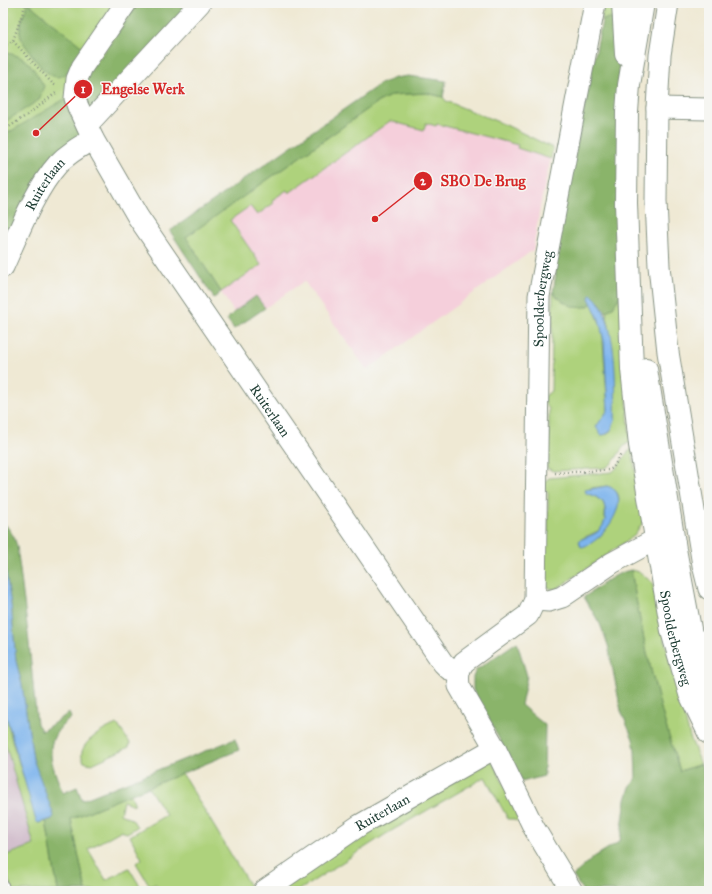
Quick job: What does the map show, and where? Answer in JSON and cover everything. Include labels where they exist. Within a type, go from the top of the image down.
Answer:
[{"type":"main road","name":"Spoolderbergweg","points":[[623,3],[629,85],[626,203],[630,289],[629,330],[640,445],[663,534],[701,642],[709,711]]},
{"type":"main road","name":"Spoolderbergweg","points":[[629,85],[643,3]]},
{"type":"main road","name":"Spoolderbergweg","points":[[630,289],[639,321],[663,534],[672,631],[690,694],[709,732]]},
{"type":"street","name":"Ruiterlaan","points":[[126,3],[82,66],[77,79],[75,98],[90,132],[138,217],[389,585],[443,663],[449,668],[459,672]]},
{"type":"street","points":[[90,132],[200,3]]},
{"type":"street","name":"Spoolderbergweg","points":[[535,600],[539,296],[595,3]]},
{"type":"street","points":[[668,3],[660,55],[657,108],[656,201],[659,266],[668,352],[702,565],[709,589]]},
{"type":"street","points":[[657,108],[709,109]]},
{"type":"street","name":"Ruiterlaan","points":[[3,267],[26,216],[47,179],[90,132]]},
{"type":"street","points":[[572,891],[534,828],[495,748],[459,686],[460,667],[470,656],[520,621],[530,612],[535,600],[549,601],[562,597],[612,563],[663,534]]},
{"type":"street","name":"Ruiterlaan","points":[[271,889],[360,824],[495,748]]},
{"type":"lane","points":[[3,885],[5,891]]},
{"type":"path","points":[[3,46],[13,40],[26,3]]},
{"type":"path","points":[[3,131],[27,115],[62,88],[53,84],[13,40]]},
{"type":"path","points":[[536,474],[609,470],[613,468],[625,449],[632,445],[640,445]]},
{"type":"shaded area","points":[[443,97],[446,101],[506,125],[553,148],[541,201],[533,250],[367,370],[304,281],[265,308],[256,296],[234,312],[185,237],[378,102]]},
{"type":"shaded area","points":[[3,735],[34,845],[4,856],[3,853]]},
{"type":"green space","points":[[3,3],[186,3],[3,232]]},
{"type":"green space","points":[[28,3],[85,49],[73,66],[62,76],[56,77],[42,68],[22,40],[20,26]]},
{"type":"green space","points":[[139,3],[194,3],[92,112],[84,101],[86,75],[106,50]]},
{"type":"green space","points":[[602,3],[616,3],[618,27],[608,18],[602,21]]},
{"type":"green space","points":[[608,18],[613,19],[619,58],[620,296],[613,307],[606,312],[600,303],[589,298],[592,303],[582,307],[571,306],[561,300],[553,292],[556,274],[552,267],[602,21]]},
{"type":"green space","points":[[7,53],[21,57],[30,64],[44,86],[39,100],[3,123],[3,54]]},
{"type":"green space","points":[[408,76],[446,81],[443,97],[427,93],[392,95],[378,102],[186,237],[221,292],[214,298],[170,231],[380,84],[395,78]]},
{"type":"green space","points":[[427,93],[443,97],[446,101],[506,125],[553,148],[551,159],[517,148],[518,145],[437,124],[436,126],[426,123],[424,130],[390,121],[289,193],[287,190],[272,200],[274,203],[257,215],[250,206],[230,220],[261,265],[221,292],[185,237],[378,102],[392,95]]},
{"type":"green space","points":[[63,100],[67,100],[82,134],[3,253],[3,136]]},
{"type":"green space","points":[[553,292],[558,298],[587,307],[592,303],[602,329],[608,410],[600,421],[601,435],[608,434],[612,429],[615,420],[609,324],[606,312],[613,307],[620,296],[630,442],[623,447],[613,463],[605,468],[553,471],[547,468],[544,453],[549,449],[549,409],[545,404],[545,396],[551,391]]},
{"type":"green space","points":[[256,296],[265,308],[234,329],[227,319]]},
{"type":"green space","points":[[632,449],[643,522],[635,534],[628,540],[561,586],[556,589],[551,589],[544,584],[542,539],[548,533],[548,493],[543,488],[545,481],[549,478],[612,472],[618,467]],"holes":[[[607,486],[617,492],[619,497],[617,508],[611,520],[601,536],[598,538],[579,541],[600,529],[605,521],[603,502],[586,493],[590,488]]]},
{"type":"green space","points":[[6,525],[14,537],[17,546],[28,633],[37,724],[42,731],[69,713],[71,718],[55,735],[51,753],[55,772],[63,793],[77,787],[82,800],[235,739],[239,750],[71,819],[86,891],[58,891],[46,821],[52,819],[33,759],[22,685],[16,661],[11,605],[3,554],[3,526]]},
{"type":"green space","points":[[631,570],[639,572],[652,582],[672,671],[690,737],[701,764],[680,771],[651,672]]},
{"type":"green space","points":[[631,570],[651,671],[680,771],[701,764],[709,785],[709,891],[583,891],[573,876],[594,857],[620,841],[626,800],[630,787],[636,779],[633,739],[621,711],[608,645],[600,624],[584,597],[612,577]]},
{"type":"green space","points":[[517,642],[527,676],[521,705],[545,725],[544,776],[522,782],[473,690],[473,677],[476,670]]},
{"type":"green space","points":[[3,705],[13,744],[38,823],[46,821],[58,891],[13,891],[3,866],[3,853],[4,856],[34,845],[3,735]]},
{"type":"green space","points":[[117,724],[130,743],[129,747],[92,764],[84,762],[82,756],[86,744],[98,734]]},
{"type":"green space","points":[[491,759],[521,818],[516,821],[513,819],[508,819],[485,777],[386,834],[298,891],[284,891],[284,886],[362,835]]},
{"type":"green space","points":[[182,773],[253,891],[161,891],[156,884],[150,886],[136,863],[142,859],[130,836],[166,815],[148,787]]},
{"type":"green space","points":[[131,794],[135,805],[123,801],[120,814],[132,819],[137,827],[127,833],[120,831],[88,849],[106,880],[129,868],[143,891],[86,891],[71,819]]},
{"type":"water","points":[[590,295],[592,295],[600,305],[607,319],[614,353],[615,420],[612,428],[607,434],[604,435],[601,435],[596,427],[608,410],[604,342],[599,319],[589,298]]},
{"type":"water","points":[[607,486],[615,491],[619,499],[613,519],[598,538],[581,547],[579,541],[598,531],[605,520],[606,515],[603,502],[586,493],[585,490]]},
{"type":"water","points":[[3,554],[11,605],[16,661],[22,685],[33,759],[54,816],[52,819],[38,823],[36,821],[3,705]]},
{"type":"place","name":"Engelse Werk","points":[[36,133]]},
{"type":"place","name":"SBO De Brug","points":[[375,219]]}]
